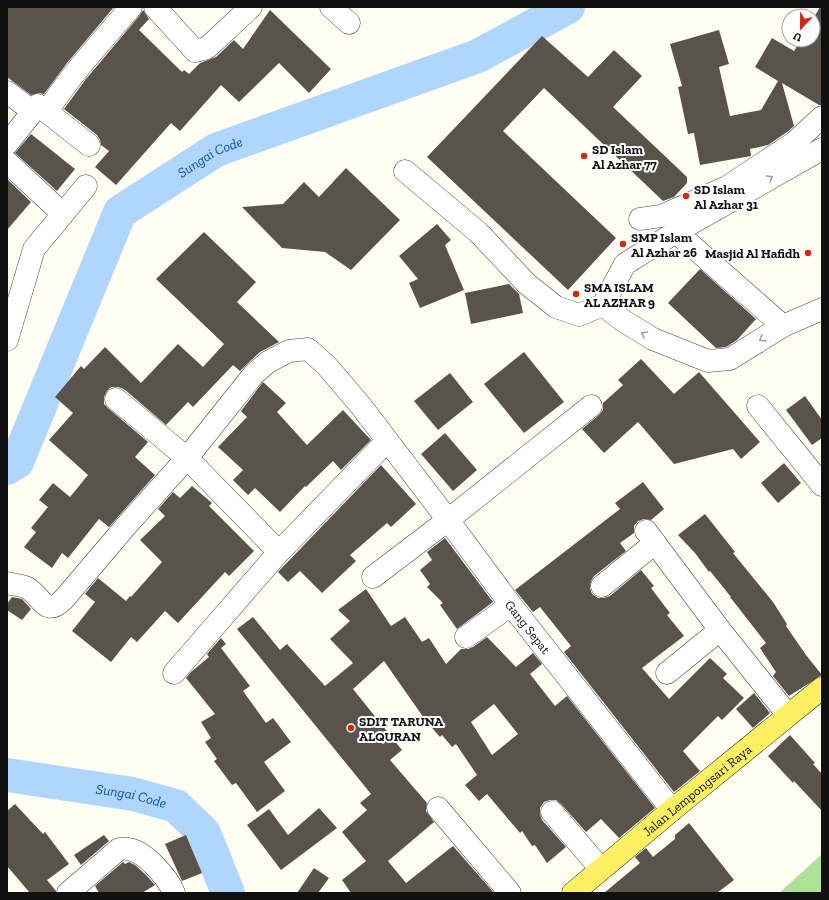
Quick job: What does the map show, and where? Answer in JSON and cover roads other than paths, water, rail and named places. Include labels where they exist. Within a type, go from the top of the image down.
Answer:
[{"type":"main road","name":"Jalan Lempongsari Raya","points":[[575,892],[672,810],[822,688]]},
{"type":"street","points":[[46,112],[80,66],[131,7]]},
{"type":"street","points":[[155,7],[196,51],[207,48],[251,7]]},
{"type":"street","points":[[331,7],[349,23]]},
{"type":"street","points":[[7,144],[38,105],[89,145]]},
{"type":"street","points":[[640,219],[661,216],[727,187],[795,142],[822,117]]},
{"type":"street","points":[[405,171],[479,233],[527,284],[556,307],[579,315],[602,305],[625,264],[676,232],[822,149]]},
{"type":"street","points":[[7,162],[63,214]]},
{"type":"street","points":[[7,340],[34,249],[86,186]]},
{"type":"street","points":[[676,232],[783,326]]},
{"type":"street","points":[[602,305],[652,339],[708,361],[730,359],[783,326],[822,309]]},
{"type":"street","name":"Gang Sepat","points":[[7,583],[28,588],[44,604],[51,608],[56,607],[187,458],[254,374],[268,362],[289,351],[308,349],[326,365],[361,406],[511,605],[672,810]]},
{"type":"street","points":[[116,399],[187,458],[279,552]]},
{"type":"street","points":[[373,578],[591,406]]},
{"type":"street","points":[[758,406],[822,485]]},
{"type":"street","points":[[174,673],[279,552],[387,441]]},
{"type":"street","points":[[602,586],[650,537],[720,630],[788,715]]},
{"type":"street","points":[[466,637],[511,605]]},
{"type":"street","points":[[667,673],[720,630]]},
{"type":"street","points":[[438,808],[510,893]]},
{"type":"street","points":[[552,812],[601,869]]},
{"type":"street","points":[[68,893],[119,849],[128,849],[136,852],[149,861],[165,877],[174,893]]},
{"type":"waterway","name":"Sungai Code","points":[[7,468],[17,462],[120,212],[216,150],[478,56],[568,7]]},
{"type":"waterway","name":"Sungai Code","points":[[7,775],[133,794],[176,806],[204,833],[228,893]]},
{"type":"place","name":"SD Islam Al Azhar 77","points":[[584,156]]},
{"type":"place","name":"SD Islam Al Azhar 31","points":[[686,196]]},
{"type":"place","name":"SMP Islam Al Azhar 26","points":[[623,244]]},
{"type":"place","name":"Masjid Al Hafidh","points":[[808,253]]},
{"type":"place","name":"SMA ISLAM AL AZHAR 9","points":[[576,294]]},
{"type":"place","name":"SDIT TARUNA ALQURAN","points":[[351,728]]}]
